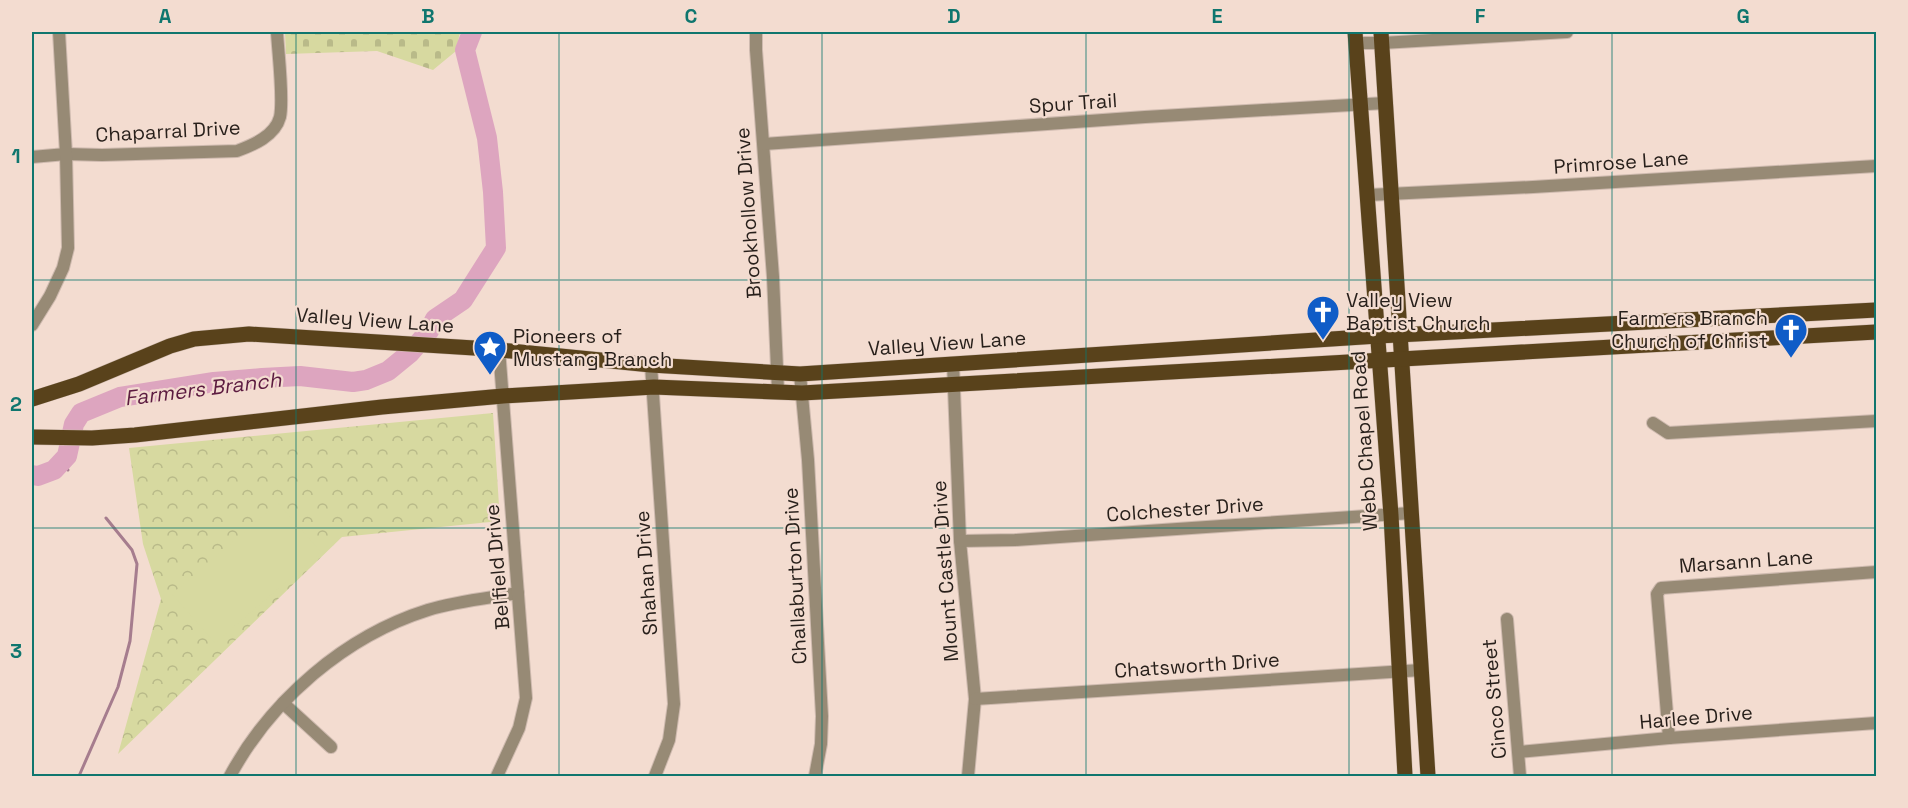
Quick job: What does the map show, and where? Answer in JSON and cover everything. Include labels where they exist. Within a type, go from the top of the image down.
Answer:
[{"type":"main road","name":"Webb Chapel Road","points":[[1356,37],[1391,515],[1405,777]]},
{"type":"main road","points":[[1381,37],[1428,777]]},
{"type":"main road","name":"Valley View Lane","points":[[32,399],[79,384],[140,357],[194,339],[223,335],[259,334],[499,349],[651,365],[800,374],[1378,336],[1585,327],[1876,310]]},
{"type":"main road","points":[[1585,327],[1586,348]]},
{"type":"main road","name":"Valley View Lane","points":[[37,437],[92,438],[135,435],[382,407],[503,396],[654,387],[802,393],[1876,332]]},
{"type":"street","points":[[32,325],[50,296],[63,268],[68,248],[66,154],[59,32]]},
{"type":"street","name":"Chaparral Drive","points":[[32,157],[66,154],[124,155],[237,151],[254,145],[268,135],[280,118],[277,32]]},
{"type":"street","name":"Brookhollow Drive","points":[[756,32],[773,277],[778,392]]},
{"type":"street","points":[[1356,37],[1567,32]]},
{"type":"street","name":"Spur Trail","points":[[764,144],[1385,103]]},
{"type":"street","name":"Primrose Lane","points":[[1368,195],[1876,166]]},
{"type":"street","name":"Belfield Drive","points":[[499,349],[526,698],[519,728],[502,775]]},
{"type":"street","name":"Mount Castle Drive","points":[[953,363],[960,541],[975,699],[968,777]]},
{"type":"street","name":"Shahan Drive","points":[[651,365],[674,704],[669,740],[655,777]]},
{"type":"street","name":"Challaburton Drive","points":[[800,374],[808,460],[822,716],[821,744],[815,777]]},
{"type":"street","points":[[1653,423],[1668,433],[1876,421]]},
{"type":"street","name":"Colchester Drive","points":[[960,541],[1015,540],[1411,513]]},
{"type":"street","name":"Marsann Lane","points":[[1669,738],[1657,594],[1661,588],[1876,572]]},
{"type":"street","points":[[230,777],[244,749],[283,704],[317,671],[376,630],[429,609],[518,593]]},
{"type":"street","name":"Cinco Street","points":[[1507,619],[1520,777]]},
{"type":"street","name":"Chatsworth Drive","points":[[975,699],[1421,670]]},
{"type":"street","points":[[283,704],[330,747]]},
{"type":"street","name":"Harlee Drive","points":[[1518,752],[1876,723]]},
{"type":"green space","points":[[285,32],[460,32],[456,51],[433,70],[377,51],[286,54]]},
{"type":"green space","points":[[493,413],[500,521],[342,537],[118,754],[161,599],[143,544],[129,448]]},
{"type":"green space","points":[[278,503],[321,552],[215,643],[172,594]]},
{"type":"waterway","name":"Farmers Branch","points":[[32,475],[38,476],[54,470],[67,456],[74,424],[81,413],[120,397],[214,382],[262,378],[300,376],[353,382],[366,380],[388,371],[410,353],[429,331],[435,319],[463,300],[496,248],[487,138],[465,50],[472,32]]},
{"type":"waterway","points":[[62,462],[68,470]]},
{"type":"waterway","points":[[79,776],[118,687],[130,641],[137,564],[132,550],[106,518]]},
{"type":"place","name":"Valley View Baptist Church","points":[[1323,341]]},
{"type":"place","name":"Farmers Branch Church of Christ","points":[[1791,359]]},
{"type":"place","name":"Pioneers of Mustang Branch","points":[[490,376]]}]
